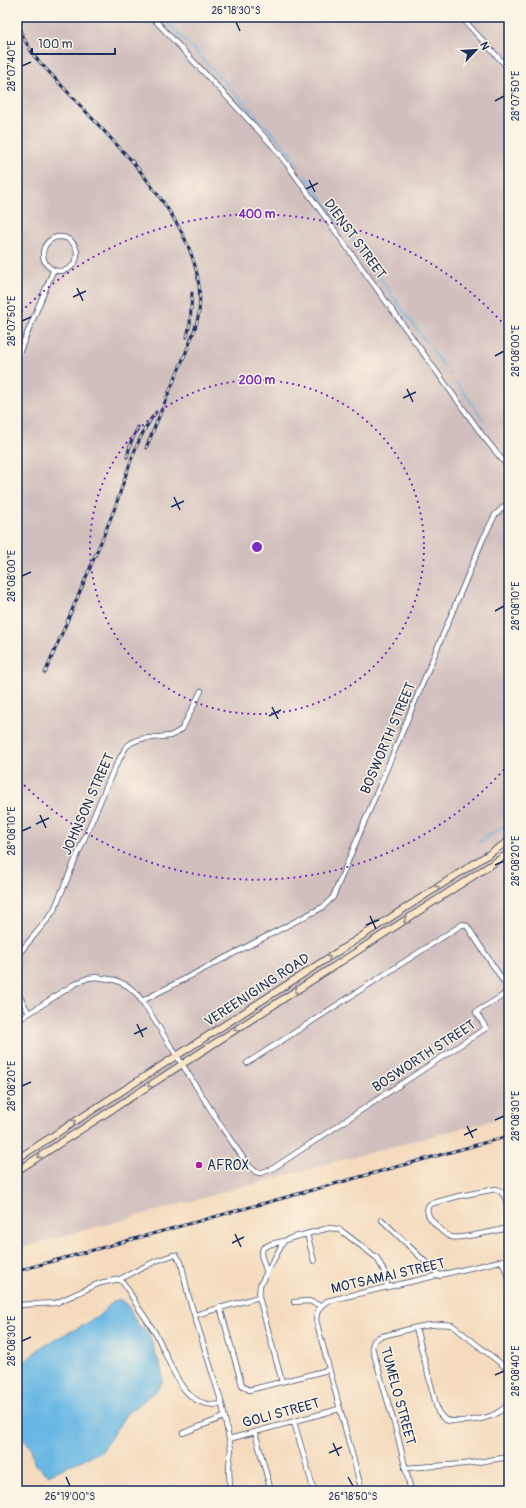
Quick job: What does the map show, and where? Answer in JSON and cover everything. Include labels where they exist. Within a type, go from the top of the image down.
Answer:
[{"type":"main road","name":"VEREENIGING ROAD","points":[[17,1158],[509,841]]},
{"type":"main road","name":"VEREENIGING ROAD","points":[[17,1171],[509,853]]},
{"type":"street","name":"DIENST STREET","points":[[152,17],[273,146],[483,436],[509,468]]},
{"type":"street","points":[[461,17],[509,69]]},
{"type":"street","points":[[55,237],[66,238],[71,241],[77,250],[76,261],[73,266],[64,272],[53,271],[45,264],[43,259],[44,248],[50,240],[55,237]]},
{"type":"street","points":[[17,358],[53,271]]},
{"type":"street","name":"BOSWORTH STREET","points":[[142,1001],[324,907],[333,897],[483,539],[495,515],[509,502]]},
{"type":"street","name":"JOHNSON STREET","points":[[17,956],[54,910],[113,771],[126,747],[140,739],[176,734],[182,729],[188,719],[201,691]]},
{"type":"street","name":"BOSWORTH STREET","points":[[17,1021],[77,983],[88,978],[96,977],[122,982],[128,986],[142,1001],[248,1166],[256,1172],[265,1172],[486,1028],[476,1012],[504,995],[507,991],[506,986],[467,926],[463,924],[247,1063]]},
{"type":"street","points":[[17,992],[29,1013]]},
{"type":"street","points":[[509,1216],[504,1195],[496,1189],[452,1198],[430,1204],[427,1207],[430,1218],[443,1232],[454,1238],[509,1228]]},
{"type":"street","points":[[382,1220],[440,1276]]},
{"type":"street","points":[[267,1273],[261,1255],[263,1248],[270,1244],[291,1238],[334,1228],[349,1236],[377,1258],[384,1271],[387,1286]]},
{"type":"street","points":[[307,1234],[314,1261]]},
{"type":"street","points":[[282,1382],[259,1298],[260,1285],[284,1241]]},
{"type":"street","points":[[17,1305],[56,1303],[100,1283],[120,1279],[156,1261],[176,1255],[181,1262],[186,1288],[222,1404],[231,1449],[229,1466],[230,1491]]},
{"type":"street","name":"MOTSAMAI STREET","points":[[362,1491],[328,1370],[316,1320],[317,1313],[321,1306],[327,1300],[509,1260]]},
{"type":"street","points":[[502,1261],[509,1279]]},
{"type":"street","points":[[120,1279],[130,1291],[153,1329],[176,1379],[183,1388],[197,1400],[206,1404],[222,1404]]},
{"type":"street","points":[[195,1315],[220,1307],[259,1298]]},
{"type":"street","points":[[294,1302],[309,1301],[321,1306]]},
{"type":"street","points":[[220,1307],[242,1385],[249,1390],[328,1370]]},
{"type":"street","name":"TUMELO STREET","points":[[411,1491],[372,1347],[374,1341],[379,1337],[416,1328],[442,1323],[452,1325],[509,1370]]},
{"type":"street","points":[[416,1328],[438,1412],[445,1420],[454,1421],[479,1419],[493,1416],[509,1404]]},
{"type":"street","name":"GOLI STREET","points":[[229,1439],[339,1409]]},
{"type":"street","points":[[183,1433],[224,1417]]},
{"type":"street","points":[[294,1422],[314,1491]]},
{"type":"street","points":[[255,1432],[271,1491]]},
{"type":"street","points":[[405,1468],[465,1464],[509,1457]]},
{"type":"shaded area","points":[[17,17],[509,17],[509,1116],[315,1167],[17,1249]]},
{"type":"water","points":[[119,1299],[127,1304],[138,1325],[147,1331],[161,1368],[163,1381],[156,1391],[127,1413],[102,1451],[48,1475],[34,1463],[31,1448],[17,1432],[17,1369],[43,1346],[92,1320],[100,1315],[113,1302]]},
{"type":"waterway","points":[[163,17],[260,120]]},
{"type":"waterway","points":[[264,124],[284,146],[299,167]]},
{"type":"waterway","points":[[305,175],[372,267]]},
{"type":"waterway","points":[[377,274],[426,342]]},
{"type":"waterway","points":[[431,349],[445,367]]},
{"type":"waterway","points":[[456,382],[484,420]]},
{"type":"waterway","points":[[478,843],[509,823]]},
{"type":"railway","points":[[17,22],[23,37],[34,56],[132,161],[158,194],[181,231],[190,250],[200,291],[199,312],[196,327],[146,448]]},
{"type":"railway","points":[[187,337],[190,324],[192,293]]},
{"type":"railway","points":[[45,673],[114,510],[136,447],[156,412]]},
{"type":"railway","points":[[127,457],[131,442],[138,427]]},
{"type":"railway","points":[[17,1271],[509,1136]]},
{"type":"place","name":"AFROX","points":[[199,1165]]}]
